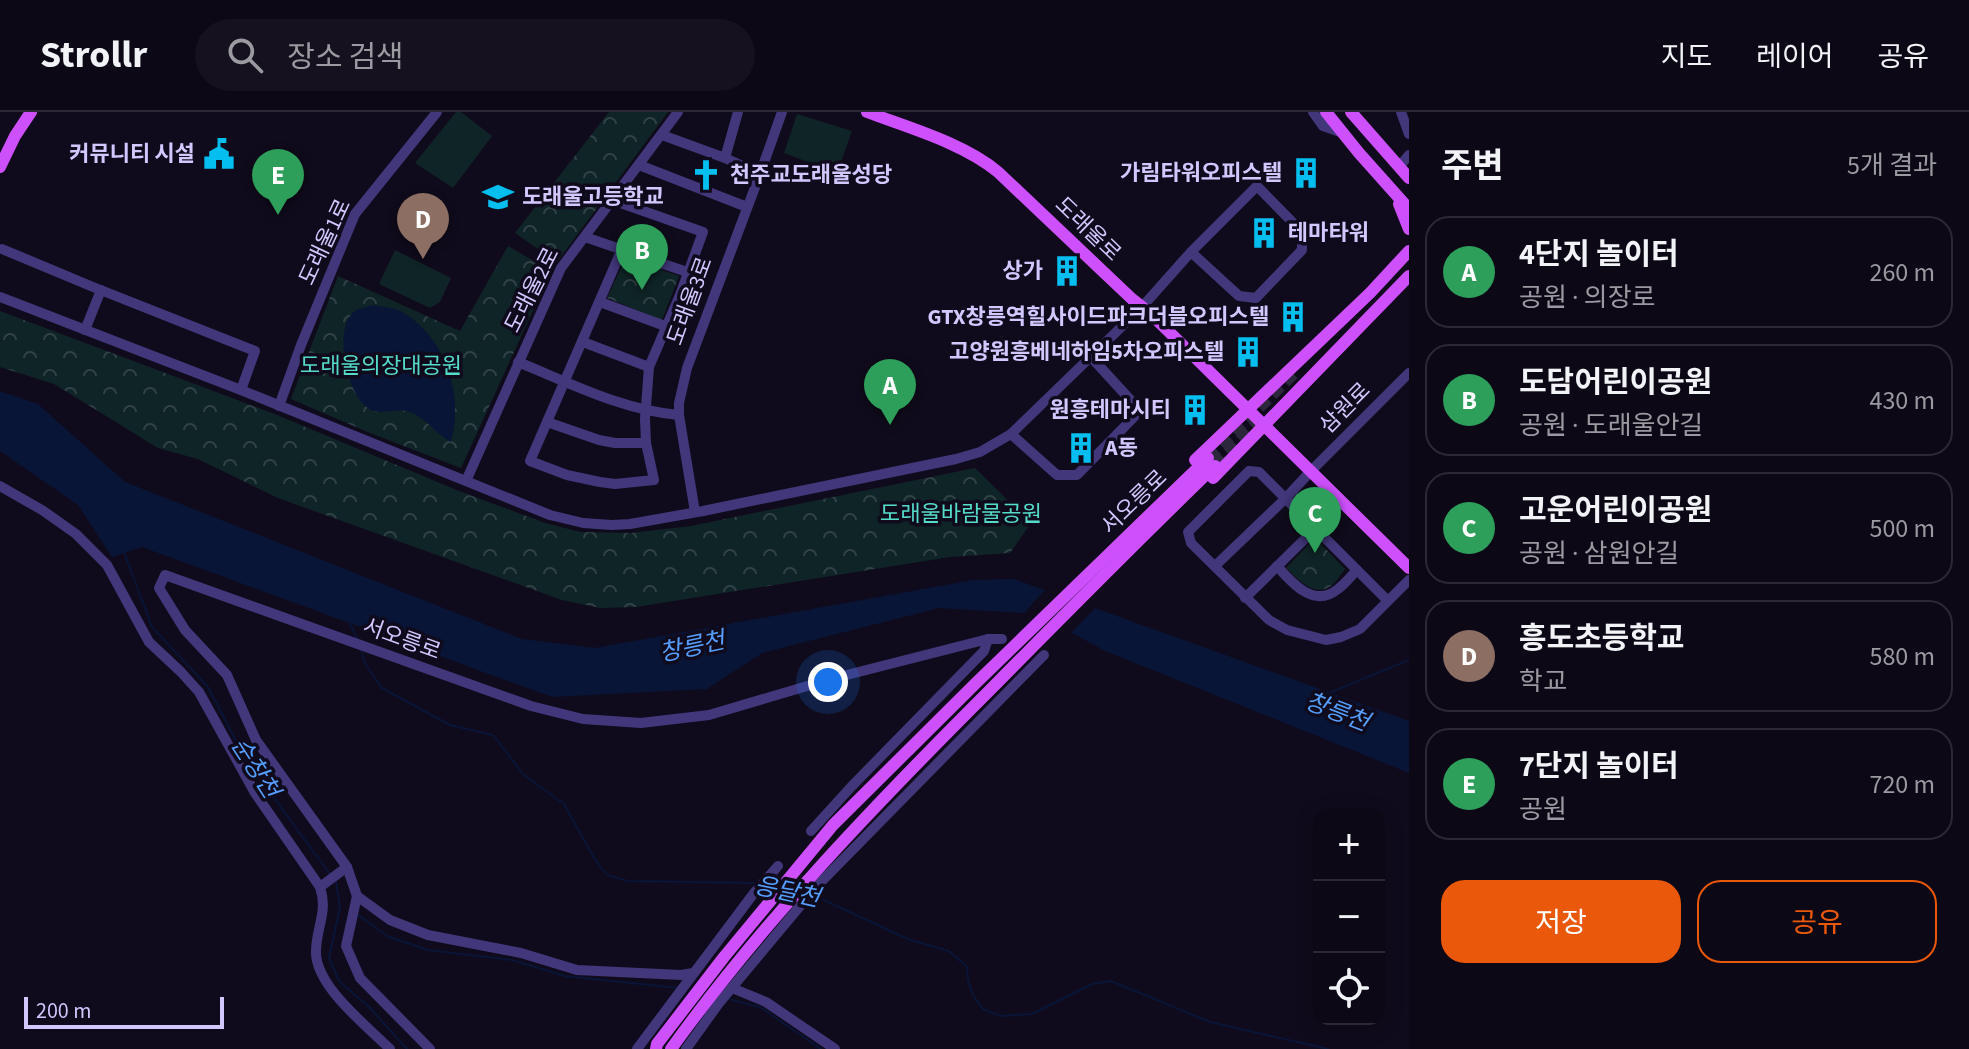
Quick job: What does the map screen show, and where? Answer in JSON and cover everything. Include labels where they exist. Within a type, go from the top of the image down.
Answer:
[{"type":"main road","points":[[0,167],[31,112]]},
{"type":"main road","name":"도래울로","points":[[867,112],[940,140],[986,162],[1256,417]]},
{"type":"main road","points":[[1326,112],[1409,209]]},
{"type":"main road","points":[[1351,112],[1409,178]]},
{"type":"main road","points":[[1395,193],[1409,229]]},
{"type":"main road","points":[[709,987],[775,895],[833,825],[1023,637],[1094,576],[1116,574],[1407,253],[1409,240]]},
{"type":"main road","points":[[656,1049],[657,1044],[789,901],[808,891],[942,737],[1035,644],[1094,576],[1096,557],[1139,514],[1256,417],[1409,276]]},
{"type":"main road","points":[[1256,417],[1409,568]]},
{"type":"main road","name":"서오릉로","points":[[1094,576],[1211,462]]},
{"type":"main road","points":[[672,1049],[697,1001]]},
{"type":"street","name":"도래울1로","points":[[279,406],[355,214],[437,112]]},
{"type":"street","name":"도래울2로","points":[[466,481],[561,268],[678,112]]},
{"type":"street","points":[[725,158],[738,112]]},
{"type":"street","name":"도래울3로","points":[[695,512],[679,403],[687,368],[782,112]]},
{"type":"street","points":[[1313,112],[1323,126],[1343,133]]},
{"type":"street","points":[[1401,112],[1409,134]]},
{"type":"street","points":[[662,135],[760,174]]},
{"type":"street","points":[[1399,167],[1409,155]]},
{"type":"street","points":[[639,165],[747,207]]},
{"type":"street","points":[[0,297],[550,515],[583,523],[612,525],[695,512],[980,452],[1011,434],[1142,307],[1191,252],[1257,186],[1302,232],[1302,250],[1256,298],[1239,296],[1191,252]]},
{"type":"street","points":[[612,200],[703,232],[649,367],[646,443],[654,480],[615,484],[567,475],[530,461],[622,249]]},
{"type":"street","points":[[585,237],[687,272]]},
{"type":"street","points":[[2,249],[255,351],[241,390]]},
{"type":"street","points":[[85,330],[101,290]]},
{"type":"street","points":[[600,302],[665,326]]},
{"type":"street","points":[[583,342],[649,367]]},
{"type":"street","points":[[1011,434],[1057,475],[1077,475],[1134,417],[1135,405],[1091,357]]},
{"type":"street","points":[[518,362],[600,396],[646,410],[679,415]]},
{"type":"street","name":"삼원로","points":[[1215,566],[1409,373]]},
{"type":"street","points":[[547,422],[599,440],[646,443]]},
{"type":"street","points":[[1388,601],[1259,472],[1249,471],[1188,532],[1191,543],[1269,620],[1287,630],[1326,640],[1360,629],[1388,601],[1409,580]]},
{"type":"street","points":[[0,486],[76,534],[107,565],[149,642],[199,692],[255,793],[322,885],[325,902],[315,951],[319,971],[331,990],[390,1049]]},
{"type":"street","points":[[1245,598],[1316,528]]},
{"type":"street","points":[[1277,566],[1296,588],[1317,596],[1336,592],[1357,570]]},
{"type":"street","name":"서오릉로","points":[[357,898],[344,869],[256,740],[227,675],[185,630],[159,588],[165,575],[531,706],[583,719],[641,723],[709,715],[820,682],[988,639],[1002,639]]},
{"type":"street","points":[[811,831],[984,651],[988,639]]},
{"type":"street","points":[[686,1049],[743,970],[808,891],[1044,655]]},
{"type":"street","points":[[637,1049],[754,893],[778,866]]},
{"type":"street","points":[[322,885],[344,869]]},
{"type":"street","points":[[430,1049],[360,978],[346,946],[357,898],[390,920],[428,935],[521,953],[577,970],[691,978]]},
{"type":"street","points":[[730,990],[766,1002],[835,1049]]},
{"type":"green space","points":[[456,112],[461,112],[492,136],[453,188],[415,163]]},
{"type":"green space","points":[[609,112],[668,112],[557,262],[515,233]]},
{"type":"green space","points":[[797,114],[852,131],[837,173],[784,153]]},
{"type":"green space","name":"도래울의장대공원","points":[[508,246],[551,271],[461,468],[291,399],[338,276],[460,331]]},
{"type":"green space","points":[[395,250],[451,278],[440,302],[430,308],[379,284]]},
{"type":"green space","points":[[626,257],[679,276],[662,320],[607,298]]},
{"type":"green space","name":"도래울바람물공원","points":[[0,311],[277,415],[459,491],[545,523],[581,532],[631,533],[691,526],[975,468],[1031,523],[1010,553],[950,557],[636,607],[600,608],[562,600],[278,498],[198,459],[158,448],[54,384],[0,367]]},
{"type":"green space","points":[[1315,538],[1345,569],[1326,589],[1307,586],[1286,568]]},
{"type":"water","points":[[373,305],[398,310],[414,320],[439,349],[453,385],[455,423],[451,442],[412,413],[372,410],[360,401],[345,361],[344,331],[355,311]]},
{"type":"water","name":"창릉천","points":[[0,391],[38,404],[125,482],[522,639],[595,648],[973,580],[1014,579],[1409,721],[1409,773],[1105,651],[1024,613],[939,608],[762,653],[707,689],[552,697],[142,547],[112,557],[78,505],[0,451]]},
{"type":"pier","points":[[1048,587],[1098,605],[1068,636],[1020,617]]},
{"type":"waterway","name":"순창천","points":[[124,552],[152,627],[208,687],[246,760],[330,874]]},
{"type":"waterway","name":"응달천","points":[[350,624],[358,640]]},
{"type":"waterway","name":"응달천","points":[[361,650],[366,665],[382,688],[450,725],[493,735],[524,775],[564,804],[607,875],[628,881],[756,883]]},
{"type":"waterway","name":"창릉천","points":[[1329,693],[1409,660]]},
{"type":"waterway","name":"순창천","points":[[336,882],[340,907],[329,958],[339,981],[368,1006],[407,1049]]},
{"type":"waterway","name":"응달천","points":[[813,895],[910,940],[949,951],[967,967],[973,995],[983,1009],[1000,1016],[1032,1014],[1092,984],[1111,981],[1210,1022],[1328,1049]]},
{"type":"waterway","points":[[358,915],[389,937],[428,950],[512,960],[565,976],[679,988]]},
{"type":"waterway","points":[[728,999],[760,1007],[821,1049]]},
{"type":"tunnel","points":[[1208,458],[1294,373]]},
{"type":"tunnel","points":[[1215,466],[1258,423]]},
{"type":"place","name":"커뮤니티 시설","points":[[219,154]]},
{"type":"place","name":"가림타워오피스텔","points":[[1306,173]]},
{"type":"place","name":"천주교도래울성당","points":[[706,175]]},
{"type":"place","name":"도래울고등학교","points":[[498,197]]},
{"type":"place","name":"7단지 놀이터","points":[[278,215]]},
{"type":"place","name":"테마타워","points":[[1264,233]]},
{"type":"place","name":"흥도초등학교","points":[[423,259]]},
{"type":"place","name":"상가","points":[[1067,271]]},
{"type":"place","name":"도담어린이공원","points":[[642,290]]},
{"type":"place","name":"GTX창릉역힐사이드파크더블오피스텔","points":[[1293,317]]},
{"type":"place","name":"고양원흥베네하임5차오피스텔","points":[[1248,352]]},
{"type":"place","name":"원흥테마시티","points":[[1195,410]]},
{"type":"place","name":"4단지 놀이터","points":[[890,425]]},
{"type":"place","name":"A동","points":[[1081,448]]},
{"type":"place","name":"고운어린이공원","points":[[1315,553]]}]
